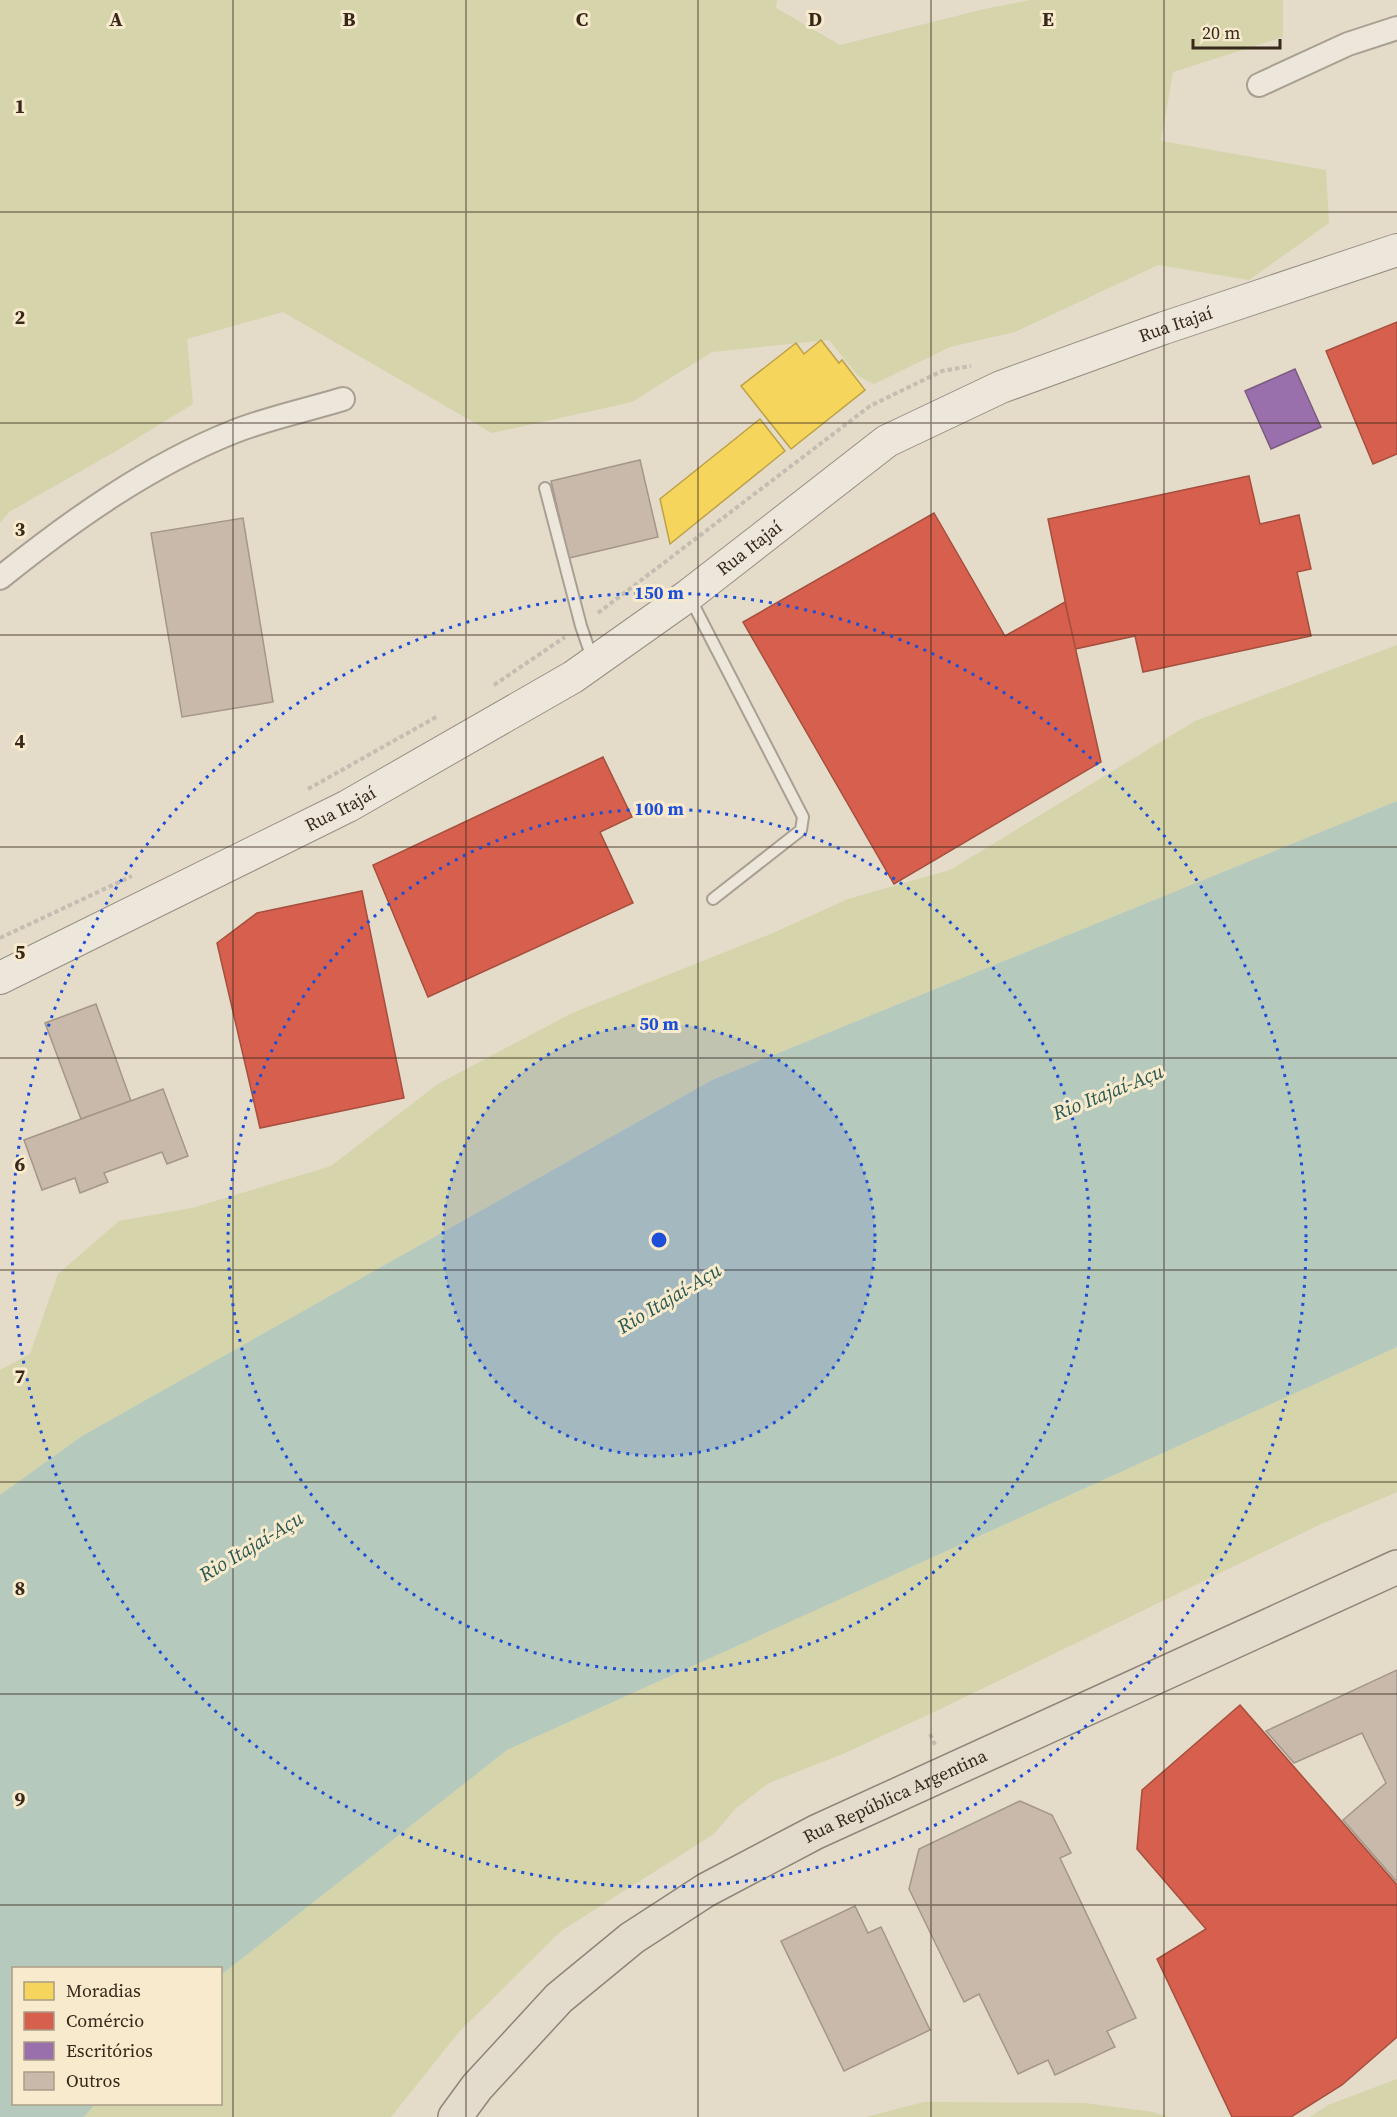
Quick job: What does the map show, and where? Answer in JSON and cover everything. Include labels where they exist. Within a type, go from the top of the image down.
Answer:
[{"type":"main road","name":"Rua Itajaí","points":[[0,978],[348,806],[594,664],[688,595],[887,441],[1000,387],[1164,328],[1397,250]]},
{"type":"main road","name":"Rua República Argentina","points":[[455,2117],[477,2086],[559,1998],[632,1938],[706,1890],[816,1832],[1397,1567]]},
{"type":"street","points":[[1259,85],[1348,44],[1397,28]]},
{"type":"street","points":[[0,578],[118,492],[178,457],[234,431],[343,399]]},
{"type":"lane","points":[[545,488],[581,626],[594,664]]},
{"type":"lane","points":[[688,595],[803,817],[801,830],[713,899]]},
{"type":"path","points":[[489,688],[581,626],[870,406],[942,371],[974,365]]},
{"type":"path","points":[[298,795],[439,716]]},
{"type":"path","points":[[930,1734],[936,1748]]},
{"type":"green space","points":[[0,0],[777,0],[776,8],[840,45],[989,8],[1031,0],[1283,0],[1283,37],[1173,72],[1161,141],[1326,170],[1329,223],[1249,280],[1158,265],[1015,332],[950,347],[874,384],[858,376],[829,340],[712,352],[632,402],[492,433],[283,312],[187,339],[193,404],[9,512],[0,523]]},
{"type":"green space","points":[[1397,645],[1397,801],[712,1080],[82,1436],[0,1495],[0,1370],[30,1354],[58,1274],[119,1221],[192,1208],[331,1166],[438,1084],[572,1013],[773,933],[848,899],[950,870],[1195,721]]},
{"type":"green space","points":[[1397,1347],[1397,1492],[1319,1525],[932,1713],[845,1753],[769,1783],[736,1808],[714,1834],[561,1931],[458,2033],[391,2117],[84,2117],[94,2105],[222,2105],[222,1974],[507,1750]]},
{"type":"green space","points":[[1397,2079],[1397,2117],[1310,2117],[1328,2105]]},
{"type":"green space","points":[[924,2102],[1085,2103],[1153,2112],[1168,2117],[866,2117]]},
{"type":"water","name":"Rio Itajaí-Açu","points":[[1397,801],[1397,1347],[507,1750],[222,1974],[222,1967],[12,1967],[12,2105],[94,2105],[84,2117],[0,2117],[0,1495],[82,1436],[712,1080]]},
{"type":"building: Moradias","points":[[821,340],[839,363],[842,360],[865,390],[791,449],[741,386],[796,343],[804,354]]},
{"type":"building: Moradias","points":[[760,419],[785,451],[670,544],[660,499]]},
{"type":"building: Comércio","points":[[1397,322],[1397,454],[1373,464],[1326,351]]},
{"type":"building: Comércio","points":[[1249,476],[1260,524],[1299,515],[1311,569],[1297,572],[1311,636],[1143,672],[1135,636],[1075,649],[1048,519]]},
{"type":"building: Comércio","points":[[934,513],[1005,636],[1065,602],[1101,762],[894,884],[743,622]]},
{"type":"building: Comércio","points":[[603,757],[632,817],[600,832],[633,903],[428,997],[373,865]]},
{"type":"building: Comércio","points":[[362,891],[404,1098],[260,1128],[217,943],[257,913]]},
{"type":"building: Comércio","points":[[1240,1705],[1397,1885],[1397,2037],[1342,2085],[1291,2117],[1232,2117],[1157,1959],[1206,1929],[1137,1849],[1142,1790]]},
{"type":"building: Escritórios","points":[[1295,369],[1321,427],[1271,449],[1245,391]]},
{"type":"building: Outros","points":[[640,460],[658,537],[569,558],[551,481]]},
{"type":"building: Outros","points":[[243,518],[273,702],[182,717],[151,533]]},
{"type":"building: Outros","points":[[96,1004],[131,1101],[81,1119],[45,1023]]},
{"type":"building: Outros","points":[[163,1089],[188,1156],[167,1164],[162,1152],[104,1173],[108,1182],[80,1193],[75,1178],[42,1190],[24,1140]]},
{"type":"building: Outros","points":[[1397,1670],[1397,1882],[1343,1820],[1386,1783],[1362,1733],[1294,1763],[1266,1731]]},
{"type":"building: Outros","points":[[1020,1801],[1052,1815],[1071,1853],[1060,1858],[1136,2018],[1107,2031],[1115,2047],[1055,2075],[1048,2060],[1018,2074],[979,1994],[964,2002],[909,1889],[919,1849]]},
{"type":"building: Outros","points":[[855,1906],[868,1933],[881,1927],[930,2030],[844,2071],[781,1941]]}]
